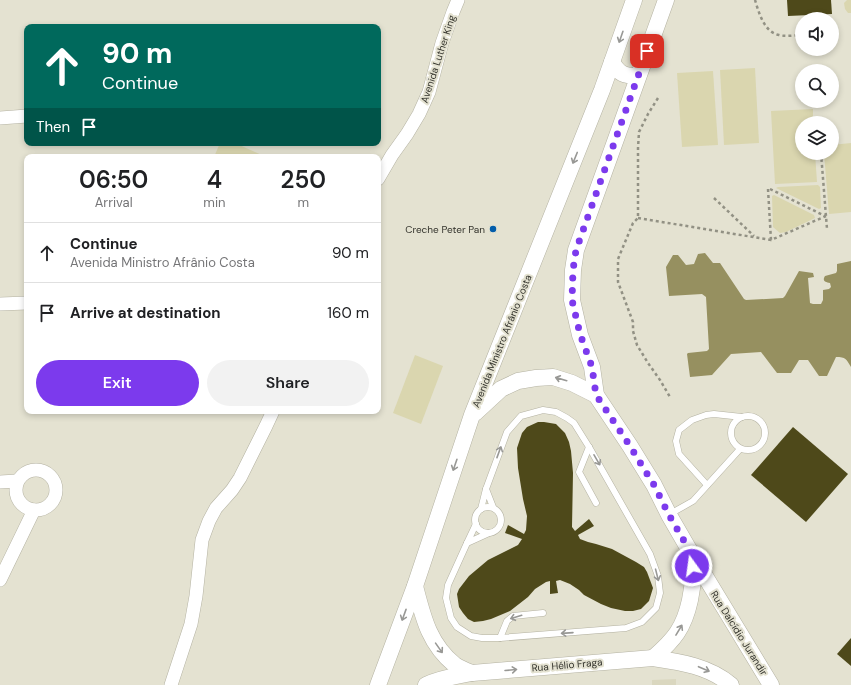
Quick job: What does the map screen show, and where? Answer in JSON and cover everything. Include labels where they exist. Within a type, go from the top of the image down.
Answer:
[{"type":"street","name":"Avenida Luther King","points":[[381,174],[420,114],[429,92],[442,43],[458,0]]},
{"type":"street","name":"Avenida Ministro Afrânio Costa","points":[[378,685],[415,586],[472,415],[602,90],[634,0]]},
{"type":"street","points":[[596,395],[592,367],[580,334],[572,300],[573,270],[576,250],[666,0]]},
{"type":"street","points":[[612,62],[616,69],[622,74],[638,76]]},
{"type":"street","points":[[0,118],[24,116]]},
{"type":"street","points":[[0,304],[24,303]]},
{"type":"street","points":[[472,415],[501,389],[518,381],[536,378],[553,377],[572,383],[596,395]]},
{"type":"street","name":"Rua Dalcídio Jurandir","points":[[596,395],[654,485],[691,553],[771,685]]},
{"type":"street","points":[[171,685],[191,624],[196,596],[202,540],[209,521],[216,508],[232,490],[240,478],[272,414]]},
{"type":"street","points":[[38,469],[44,471],[54,480],[56,486],[54,498],[51,503],[41,509],[34,510],[28,508],[18,500],[15,488],[18,481],[20,476],[25,472],[38,469]]},
{"type":"street","points":[[0,482],[18,481]]},
{"type":"street","points":[[0,580],[34,510]]},
{"type":"street","points":[[653,658],[674,638],[687,611],[693,579],[691,553]]},
{"type":"street","points":[[415,586],[421,611],[430,634],[440,651],[456,666],[472,673]]},
{"type":"street","points":[[653,658],[696,666],[724,679],[731,685]]},
{"type":"street","name":"Rua Hélio Fraga","points":[[472,673],[653,658]]},
{"type":"street","points":[[426,685],[435,680],[446,677],[472,673]]},
{"type":"lane","points":[[543,410],[556,412],[567,418],[574,423],[589,447],[650,554],[658,576],[660,593],[656,608],[642,622],[626,628],[500,638],[482,638],[471,636],[457,627],[451,618],[446,598],[448,585],[476,524],[476,515],[481,509],[486,489],[507,432],[521,416],[543,410]]},
{"type":"lane","points":[[707,485],[679,454],[676,441],[679,430],[692,420],[706,415],[714,414],[753,417],[758,420],[765,429],[764,440],[756,449],[740,449],[732,441],[731,430],[733,424],[742,417]]},
{"type":"lane","points":[[589,447],[579,472],[596,503]]},
{"type":"lane","points":[[669,515],[693,501],[740,449]]},
{"type":"lane","points":[[467,543],[497,529],[500,526],[500,513],[493,507],[486,489]]},
{"type":"lane","points":[[481,509],[484,507],[493,507]]},
{"type":"lane","points":[[476,524],[481,530],[489,532]]},
{"type":"lane","points":[[500,638],[506,621],[513,616],[543,613]]},
{"type":"path","points":[[755,0],[761,18],[768,28],[778,35],[795,36]]},
{"type":"path","points":[[658,98],[648,114],[640,132],[638,148],[638,218],[633,224],[618,259],[618,282],[633,322],[633,331],[637,345],[670,397]]},
{"type":"path","points":[[822,160],[827,229]]},
{"type":"path","points":[[771,240],[769,189],[826,216]]},
{"type":"path","points":[[714,198],[754,237]]},
{"type":"path","points":[[638,218],[771,240],[826,216]]},
{"type":"shaded area","points":[[847,0],[851,0],[851,13],[848,13],[845,9],[844,3]]},
{"type":"shaded area","points":[[755,68],[759,143],[724,145],[720,70]]},
{"type":"shaded area","points":[[713,71],[718,145],[682,147],[677,73]]},
{"type":"shaded area","points":[[813,109],[813,116],[795,116],[795,160],[815,160],[817,182],[775,184],[771,111]]},
{"type":"shaded area","points":[[851,143],[851,212],[829,214],[825,160],[839,160],[839,144]]},
{"type":"shaded area","points":[[219,146],[242,146],[259,154],[215,154]]},
{"type":"shaded area","points":[[818,185],[820,187],[821,208],[819,209],[776,188],[778,187]]},
{"type":"shaded area","points":[[774,195],[814,215],[815,218],[786,232],[780,233],[773,227],[772,196]]},
{"type":"shaded area","points":[[705,253],[713,263],[720,263],[746,300],[783,298],[799,271],[813,273],[814,277],[808,278],[810,303],[813,304],[821,304],[823,300],[823,290],[831,287],[830,283],[825,282],[825,276],[836,273],[837,264],[851,261],[851,367],[842,357],[836,357],[827,376],[819,376],[808,360],[799,360],[791,373],[777,373],[761,352],[731,354],[712,375],[690,377],[687,354],[707,351],[709,349],[706,297],[702,294],[669,296],[666,267],[673,255],[678,255],[686,265],[694,264],[698,254]]},
{"type":"shaded area","points":[[415,355],[443,366],[421,424],[393,413]]},
{"type":"shaded area","points":[[676,679],[676,685],[652,685],[652,680]]},
{"type":"building","points":[[787,0],[831,0],[832,12],[795,12],[795,16],[788,16]]},
{"type":"building","points":[[538,422],[556,424],[565,433],[569,442],[573,473],[572,527],[575,531],[589,519],[594,526],[578,535],[580,539],[612,549],[644,567],[647,572],[653,588],[649,601],[641,609],[625,611],[611,608],[584,595],[570,584],[560,580],[556,581],[558,593],[550,594],[550,581],[546,582],[535,589],[528,597],[510,611],[491,619],[474,622],[468,619],[459,607],[457,594],[469,576],[488,560],[518,545],[522,539],[505,533],[508,525],[524,534],[526,530],[527,516],[518,468],[517,448],[522,433],[527,427]]},
{"type":"building","points":[[793,427],[848,474],[806,522],[751,475]]},
{"type":"building","points":[[851,638],[851,666],[837,654]]},
{"type":"place","name":"Creche Peter Pan","points":[[493,229]]},
{"type":"route","points":[[647,51],[576,250],[573,270],[572,300],[580,334],[592,367],[596,395],[654,485],[691,553],[692,566]]}]
